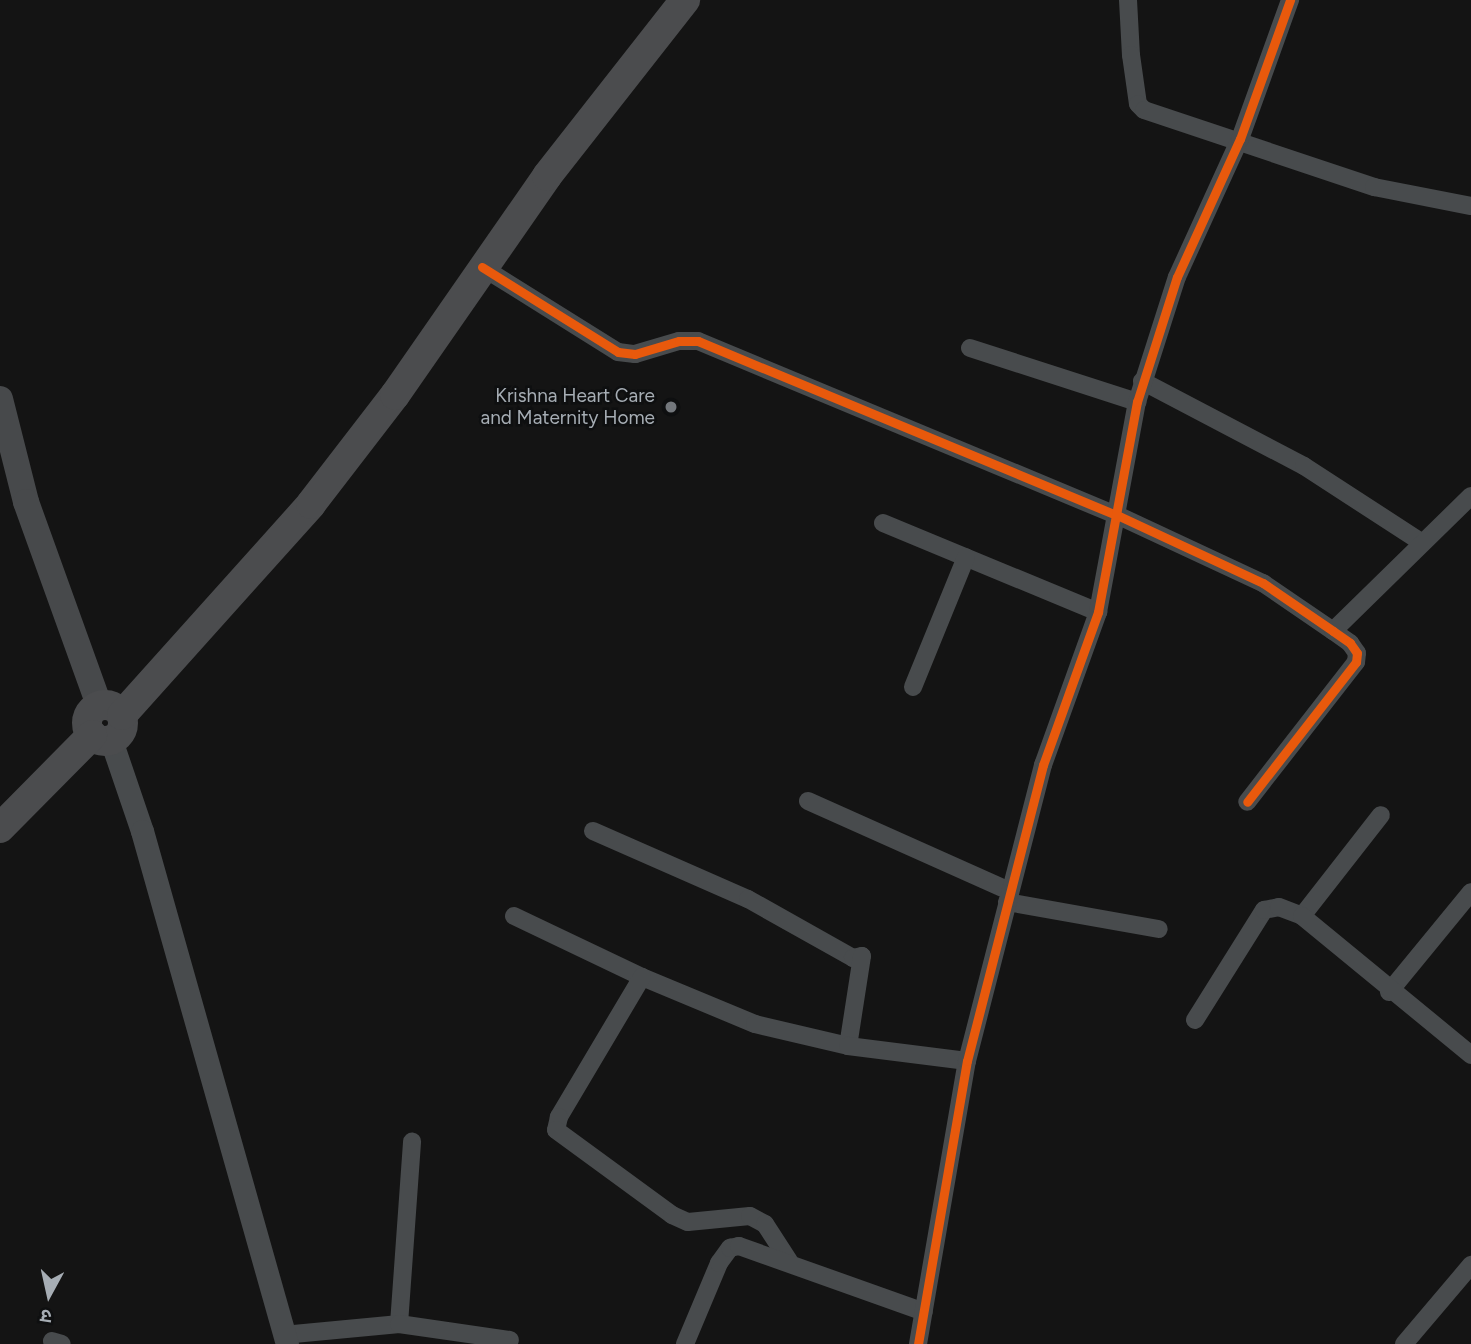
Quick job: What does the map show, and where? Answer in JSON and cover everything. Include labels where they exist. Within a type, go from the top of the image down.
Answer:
[{"type":"highway","points":[[0,828],[106,724],[311,504],[395,394],[482,267],[685,0]]},
{"type":"main road","points":[[0,399],[26,502],[106,724]]},
{"type":"street","points":[[1128,0],[1138,104],[1144,110],[1240,139],[1374,187],[1471,206]]},
{"type":"street","points":[[918,1344],[967,1061],[1043,765],[1098,612],[1142,381],[1177,277],[1240,139],[1290,0]]},
{"type":"street","points":[[482,267],[618,352],[635,354],[679,341],[698,341],[1117,515],[1263,583],[1333,631],[1350,643],[1357,653],[1356,662],[1247,802]]},
{"type":"street","points":[[970,348],[1137,402]]},
{"type":"street","points":[[1142,381],[1304,466],[1422,542]]},
{"type":"street","points":[[1333,631],[1471,496]]},
{"type":"street","points":[[883,523],[1098,612]]},
{"type":"street","points":[[913,687],[965,558]]},
{"type":"street","points":[[106,724],[145,844],[285,1340],[399,1324],[510,1339]]},
{"type":"street","points":[[808,801],[1008,897],[1159,929]]},
{"type":"street","points":[[1302,916],[1381,816]]},
{"type":"street","points":[[593,831],[748,899],[853,958],[862,956],[848,1045]]},
{"type":"street","points":[[1389,992],[1471,892]]},
{"type":"street","points":[[1195,1020],[1264,910],[1279,908],[1302,916],[1389,992],[1471,1055]]},
{"type":"street","points":[[514,916],[642,977],[755,1024],[848,1045],[967,1061]]},
{"type":"street","points":[[642,977],[559,1117],[556,1130],[672,1216],[688,1222],[750,1216],[765,1224],[789,1261]]},
{"type":"street","points":[[399,1324],[412,1141]]},
{"type":"street","points":[[685,1344],[730,1248],[739,1246],[789,1261],[924,1312]]},
{"type":"street","points":[[1404,1344],[1471,1265]]},
{"type":"cycle path","points":[[918,1344],[967,1061],[1043,765],[1098,612],[1137,402],[1177,277],[1240,139],[1290,0]]},
{"type":"cycle path","points":[[482,267],[618,352],[635,354],[679,341],[698,341],[1117,515],[1263,583],[1333,631],[1350,643],[1357,653],[1356,662],[1247,802]]},
{"type":"place","name":"Krishna Heart Care and Maternity Home","points":[[671,407]]}]
